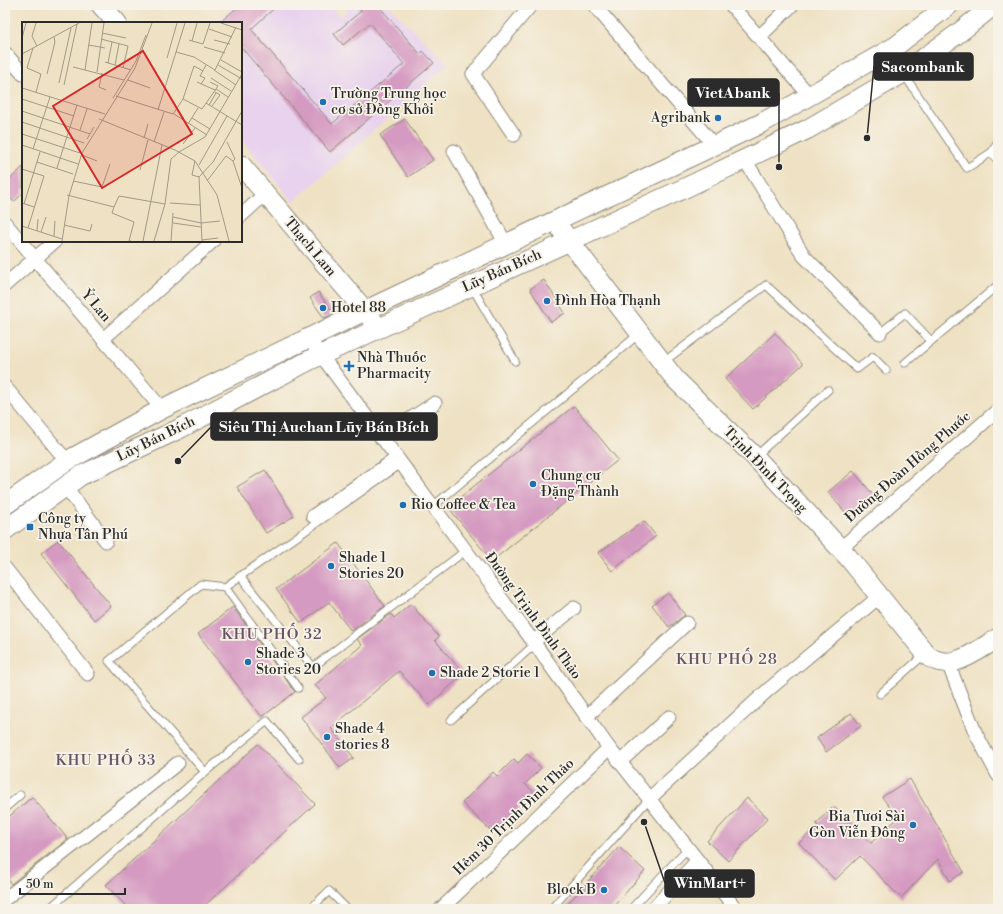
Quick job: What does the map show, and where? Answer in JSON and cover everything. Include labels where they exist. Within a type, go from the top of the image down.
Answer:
[{"type":"main road","points":[[101,5],[116,22]]},
{"type":"main road","name":"Lũy Bán Bích","points":[[5,505],[67,461],[162,409],[762,123],[896,46],[949,5]]},
{"type":"main road","name":"Lũy Bán Bích","points":[[5,530],[80,476],[179,429],[320,355],[745,160],[808,129],[903,73],[956,35],[994,5]]},
{"type":"main road","name":"Thạch Lam","points":[[242,166],[380,327]]},
{"type":"main road","name":"Trịnh Đình Trọng","points":[[555,222],[675,379],[755,457],[840,549],[926,654],[939,662],[948,663]]},
{"type":"main road","points":[[948,663],[964,657],[998,638]]},
{"type":"street","points":[[514,135],[474,77],[474,71],[531,5]]},
{"type":"street","points":[[594,5],[714,145]]},
{"type":"street","points":[[731,5],[810,96]]},
{"type":"street","points":[[759,37],[792,5]]},
{"type":"street","points":[[5,53],[22,73]]},
{"type":"street","points":[[454,150],[506,244]]},
{"type":"street","points":[[745,160],[804,256],[880,333]]},
{"type":"street","points":[[242,215],[265,194]]},
{"type":"street","name":"Ỷ Lan","points":[[5,223],[162,409]]},
{"type":"street","points":[[5,285],[54,242]]},
{"type":"street","points":[[103,339],[212,242]]},
{"type":"street","name":"Đường Trịnh Đình Thảo","points":[[309,339],[534,643],[609,748],[687,849],[736,909]]},
{"type":"street","points":[[5,387],[67,461]]},
{"type":"street","points":[[381,438],[435,403]]},
{"type":"street","name":"Đường Đoàn Hồng Phước","points":[[840,549],[998,410]]},
{"type":"street","points":[[313,516],[399,461]]},
{"type":"street","points":[[65,486],[106,541]]},
{"type":"street","points":[[5,568],[88,674]]},
{"type":"street","points":[[649,799],[768,690],[880,596]]},
{"type":"street","points":[[534,643],[574,608]]},
{"type":"street","points":[[586,717],[687,623]]},
{"type":"street","points":[[948,663],[975,732],[998,776]]},
{"type":"street","points":[[620,762],[669,717]]},
{"type":"street","name":"Hẻm 30 Trịnh Đình Thảo","points":[[442,909],[609,748]]},
{"type":"street","points":[[5,898],[178,763]]},
{"type":"street","points":[[653,909],[697,861]]},
{"type":"lane","points":[[903,73],[967,168],[992,152],[998,141]]},
{"type":"lane","points":[[992,152],[998,161]]},
{"type":"lane","points":[[905,363],[998,285]]},
{"type":"lane","points":[[471,286],[515,361]]},
{"type":"lane","points":[[662,363],[766,286],[857,369],[873,357],[886,370]]},
{"type":"lane","points":[[880,333],[905,313],[931,341]]},
{"type":"lane","points":[[432,507],[640,334]]},
{"type":"lane","points":[[755,457],[828,390]]},
{"type":"lane","points":[[205,772],[109,662],[201,584],[225,587],[399,461]]},
{"type":"lane","points":[[240,576],[313,667],[465,551]]},
{"type":"lane","points":[[225,587],[298,688]]},
{"type":"lane","points":[[451,720],[534,643]]},
{"type":"lane","points":[[880,694],[926,654]]},
{"type":"lane","points":[[49,909],[205,772],[267,720],[299,759]]},
{"type":"lane","points":[[5,808],[20,795]]},
{"type":"lane","points":[[551,909],[649,799]]},
{"type":"lane","points":[[631,909],[687,849]]},
{"type":"lane","points":[[310,909],[329,891],[347,909]]},
{"type":"shaded area","name":"Trường Trung học cơ sở Đồng Khởi","points":[[237,5],[294,5],[295,7],[297,5],[329,5],[341,17],[351,5],[388,5],[448,64],[293,202],[242,140],[242,22],[215,22]]},
{"type":"building","points":[[240,5],[278,5],[251,29],[332,124],[404,64],[370,23],[343,45],[334,34],[361,11],[357,5],[378,5],[420,54],[423,51],[434,63],[330,152],[242,48],[242,22],[220,22]]},
{"type":"building","points":[[405,119],[433,160],[408,177],[380,135]]},
{"type":"building","points":[[22,168],[22,194],[14,202],[5,192],[5,184]]},
{"type":"building","name":"Đình Hòa Thạnh","points":[[544,280],[565,313],[551,322],[530,289]]},
{"type":"building","name":"Hotel 88","points":[[318,292],[334,314],[324,318],[310,298]]},
{"type":"building","points":[[775,333],[803,364],[753,409],[725,379]]},
{"type":"building","name":"Chung cư Đặng Thành","points":[[574,406],[618,460],[492,561],[448,507]]},
{"type":"building","points":[[265,470],[294,516],[266,533],[237,487]]},
{"type":"building","points":[[853,471],[876,498],[851,519],[828,492]]},
{"type":"building","points":[[644,521],[656,536],[612,571],[598,553]]},
{"type":"building","points":[[58,540],[111,606],[94,620],[41,553]]},
{"type":"building","name":"Shade 1 Stories 20","points":[[338,543],[385,606],[351,631],[329,602],[301,623],[276,589]]},
{"type":"building","points":[[668,593],[685,615],[669,627],[652,605]]},
{"type":"building","points":[[411,604],[439,637],[435,640],[464,674],[429,705],[399,671],[331,728],[354,758],[340,768],[301,717],[326,698],[315,685],[362,645],[357,639],[391,614],[394,618]]},
{"type":"building","name":"Shade 3 Stories 20","points":[[233,607],[295,692],[262,717],[198,634]]},
{"type":"building","points":[[851,713],[861,726],[826,752],[817,738]]},
{"type":"building","points":[[258,744],[315,804],[201,909],[129,909],[106,885]]},
{"type":"building","points":[[527,754],[541,768],[525,784],[535,793],[494,834],[462,803],[493,772],[497,776],[514,759],[518,763]]},
{"type":"building","points":[[910,779],[964,872],[950,881],[938,859],[901,898],[860,856],[835,880],[799,843],[818,825],[816,824],[833,806],[871,843],[898,818],[882,797]]},
{"type":"building","points":[[32,797],[68,839],[11,884],[5,876],[5,820]]},
{"type":"building","points":[[747,798],[768,818],[728,861],[707,841]]},
{"type":"building","name":"Block B","points":[[619,847],[645,871],[611,909],[563,909]]},
{"type":"place","name":"Trường Trung học cơ sở Đồng Khởi","points":[[323,102]]},
{"type":"place","name":"Agribank","points":[[718,118]]},
{"type":"place","name":"Sacombank","points":[[867,138]]},
{"type":"place","name":"VietAbank","points":[[779,167]]},
{"type":"place","name":"Đình Hòa Thạnh","points":[[547,301]]},
{"type":"place","name":"Hotel 88","points":[[323,308]]},
{"type":"place","name":"Nhà Thuốc Pharmacity","points":[[349,366]]},
{"type":"place","name":"Siêu Thị Auchan Lũy Bán Bích","points":[[178,461]]},
{"type":"place","name":"Chung cư Đặng Thành","points":[[533,484]]},
{"type":"place","name":"Rio Coffee & Tea","points":[[403,505]]},
{"type":"place","name":"Công ty Nhựa Tân Phú","points":[[30,527]]},
{"type":"place","name":"Shade 1 Stories 20","points":[[331,566]]},
{"type":"place","name":"Shade 3 Stories 20","points":[[248,662]]},
{"type":"place","name":"Shade 2 Storie 1","points":[[432,673]]},
{"type":"place","name":"Shade 4 stories 8","points":[[327,737]]},
{"type":"place","name":"WinMart+","points":[[644,822]]},
{"type":"place","name":"Bia Tươi Sài Gòn Viễn Đông","points":[[913,825]]},
{"type":"place","name":"Block B","points":[[604,890]]},
{"type":"district","name":"KHU PHỐ 32","points":[[272,634]]},
{"type":"district","name":"KHU PHỐ 28","points":[[727,659]]},
{"type":"district","name":"KHU PHỐ 33","points":[[106,760]]}]
